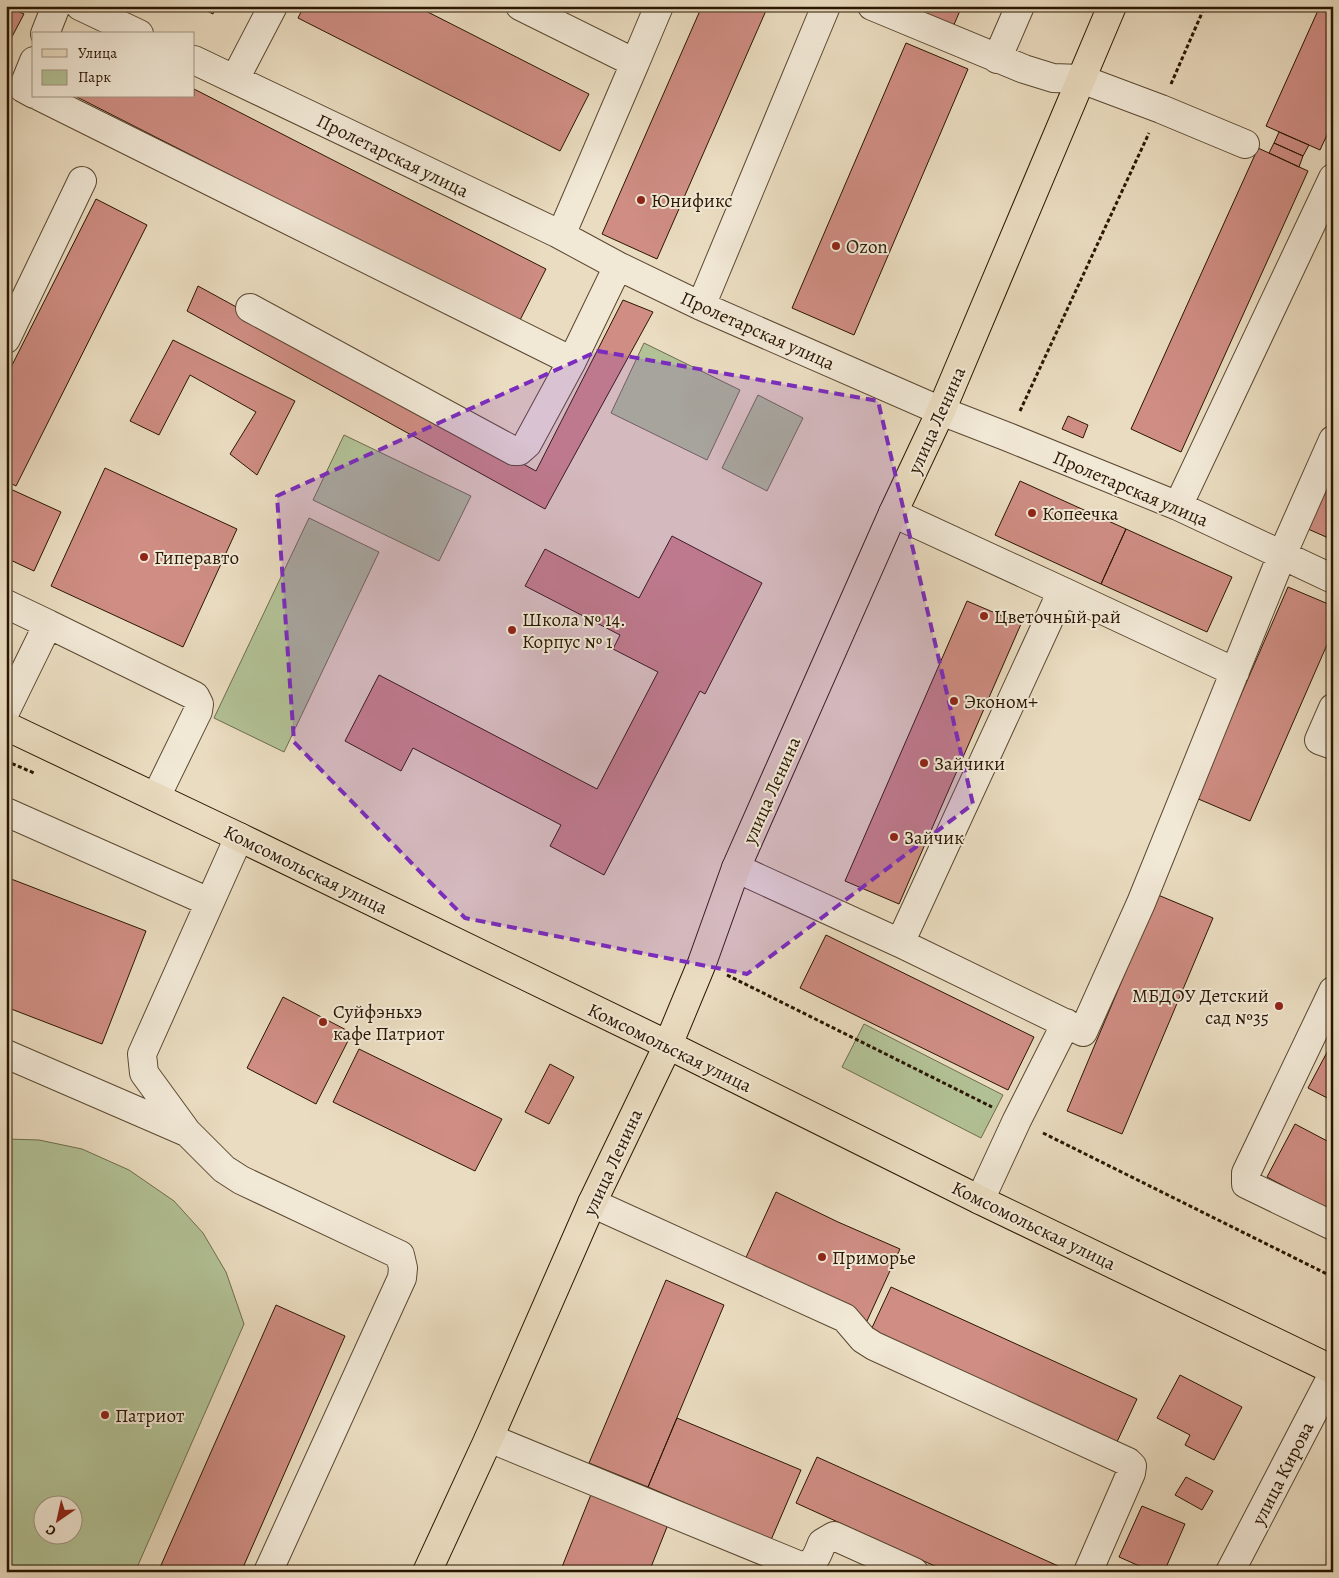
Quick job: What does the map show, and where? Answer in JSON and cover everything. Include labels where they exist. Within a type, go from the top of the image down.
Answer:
[{"type":"main road","name":"улица Ленина","points":[[427,1572],[489,1438],[592,1203],[668,1045],[702,963],[736,868],[893,513],[942,412],[1112,6]]},
{"type":"main road","name":"Комсомольская улица","points":[[6,726],[668,1045],[980,1200],[1333,1370]]},
{"type":"street","points":[[46,32],[56,6]]},
{"type":"street","points":[[80,6],[134,32]]},
{"type":"street","points":[[237,80],[273,6]]},
{"type":"street","points":[[520,6],[635,63]]},
{"type":"street","points":[[559,234],[659,6]]},
{"type":"street","points":[[701,306],[826,6]]},
{"type":"street","points":[[872,6],[1024,69],[1053,78],[1081,79],[1245,144]]},
{"type":"street","points":[[998,58],[1020,6]]},
{"type":"street","name":"Пролетарская улица","points":[[195,60],[559,234],[618,266],[701,306],[942,412],[1178,506],[1333,579]]},
{"type":"street","points":[[25,90],[32,67]]},
{"type":"street","points":[[41,98],[572,361]]},
{"type":"street","points":[[1178,506],[1333,178]]},
{"type":"street","points":[[6,340],[82,181]]},
{"type":"street","points":[[250,308],[514,451],[519,451],[527,444],[572,361],[618,266]]},
{"type":"street","points":[[736,868],[900,943],[1083,1032],[1140,904],[1282,555],[1333,440]]},
{"type":"street","points":[[893,513],[1235,672]]},
{"type":"street","points":[[900,943],[1062,591]]},
{"type":"street","points":[[6,604],[195,696],[199,704],[198,711],[156,797]]},
{"type":"street","points":[[6,710],[48,624]]},
{"type":"street","points":[[1333,708],[1319,740],[1333,746]]},
{"type":"street","points":[[6,812],[209,902]]},
{"type":"street","points":[[239,837],[142,1054],[144,1073],[187,1132],[224,1169],[241,1180],[400,1255],[403,1268],[402,1278],[268,1572]]},
{"type":"street","points":[[1333,991],[1246,1173],[1246,1184],[1333,1226]]},
{"type":"street","points":[[980,1200],[1017,1120],[1066,1023]]},
{"type":"street","points":[[6,1054],[187,1132]]},
{"type":"street","points":[[592,1203],[845,1318],[863,1339],[874,1346],[1128,1462],[1132,1466],[1131,1473],[1088,1572]]},
{"type":"street","name":"улица Кирова","points":[[1230,1572],[1333,1374]]},
{"type":"street","points":[[489,1438],[803,1567],[808,1566],[816,1558],[822,1543],[834,1536],[914,1572]]},
{"type":"path","points":[[1008,437],[1160,109],[1205,6]]},
{"type":"highlighted area","points":[[598,351],[878,401],[973,804],[747,974],[465,918],[294,742],[277,496]]},
{"type":"green space","points":[[644,343],[740,390],[707,460],[611,413]]},
{"type":"green space","points":[[758,395],[803,418],[767,491],[722,468]]},
{"type":"green space","points":[[344,435],[471,496],[439,561],[313,500]]},
{"type":"green space","points":[[309,518],[379,552],[284,752],[214,718]]},
{"type":"green space","points":[[864,1024],[1003,1095],[981,1138],[842,1067]]},
{"type":"green space","name":"Патриот","points":[[6,1139],[39,1140],[82,1149],[129,1170],[174,1201],[203,1233],[226,1272],[244,1324],[135,1572],[6,1572]]},
{"type":"building","points":[[6,6],[24,14],[6,48]]},
{"type":"building","points":[[197,6],[216,6],[213,14]]},
{"type":"building","points":[[304,6],[416,6],[589,94],[560,151],[298,18]]},
{"type":"building","points":[[702,6],[768,6],[657,259],[602,234]]},
{"type":"building","points":[[906,6],[962,6],[953,27]]},
{"type":"building","points":[[1320,6],[1333,6],[1333,122],[1320,150],[1266,126]]},
{"type":"building","points":[[906,43],[968,69],[854,335],[792,308]]},
{"type":"building","points":[[195,90],[546,269],[519,322],[79,98],[195,98]]},
{"type":"building","points":[[1279,132],[1309,145],[1303,156],[1274,143]]},
{"type":"building","points":[[1274,143],[1303,156],[1299,167],[1269,153]]},
{"type":"building","points":[[1258,148],[1308,171],[1181,452],[1131,429]]},
{"type":"building","points":[[96,199],[147,225],[16,486],[6,481],[6,377]]},
{"type":"building","points":[[198,286],[536,471],[623,300],[653,312],[545,509],[187,311]]},
{"type":"building","points":[[173,340],[295,401],[257,475],[230,454],[256,412],[190,375],[159,435],[130,421]]},
{"type":"building","points":[[1068,416],[1088,425],[1083,438],[1062,429]]},
{"type":"building","name":"Гиперавто","points":[[105,468],[237,529],[183,647],[51,586]]},
{"type":"building","points":[[1333,472],[1333,540],[1308,529]]},
{"type":"building","points":[[1020,481],[1126,529],[1101,584],[995,535]]},
{"type":"building","points":[[6,487],[61,512],[34,571],[6,558]]},
{"type":"building","points":[[1126,529],[1232,577],[1207,632],[1101,584]]},
{"type":"building","points":[[672,536],[762,583],[705,694],[700,691],[604,875],[550,846],[561,825],[413,748],[401,771],[345,741],[379,675],[597,789],[658,672],[613,649],[620,635],[525,586],[545,549],[639,598]]},
{"type":"building","points":[[1288,587],[1333,606],[1333,631],[1250,821],[1196,798]]},
{"type":"building","points":[[967,601],[1021,624],[899,904],[845,881]]},
{"type":"building","points":[[6,877],[146,931],[102,1044],[6,1007]]},
{"type":"building","points":[[1158,895],[1213,918],[1122,1134],[1067,1111]]},
{"type":"building","points":[[826,935],[1034,1037],[1008,1090],[800,988]]},
{"type":"building","points":[[283,997],[352,1033],[316,1104],[247,1068]]},
{"type":"building","points":[[1333,1041],[1333,1101],[1308,1088]]},
{"type":"building","points":[[359,1049],[502,1119],[475,1171],[333,1102]]},
{"type":"building","points":[[550,1064],[574,1077],[549,1124],[525,1112]]},
{"type":"building","points":[[1295,1124],[1331,1143],[1333,1140],[1333,1212],[1267,1177]]},
{"type":"building","name":"Приморье","points":[[776,1192],[900,1249],[867,1321],[743,1264]]},
{"type":"building","points":[[666,1280],[724,1305],[648,1487],[589,1463]]},
{"type":"building","points":[[891,1287],[1137,1399],[1116,1444],[870,1332]]},
{"type":"building","points":[[276,1305],[345,1336],[241,1572],[158,1572]]},
{"type":"building","points":[[1180,1375],[1242,1407],[1214,1460],[1185,1445],[1190,1435],[1157,1418]]},
{"type":"building","points":[[677,1418],[801,1470],[771,1540],[648,1487]]},
{"type":"building","points":[[817,1457],[1067,1570],[1066,1572],[948,1572],[796,1503]]},
{"type":"building","points":[[1186,1477],[1213,1491],[1202,1510],[1175,1495]]},
{"type":"building","points":[[592,1492],[669,1522],[649,1572],[560,1572]]},
{"type":"building","points":[[1142,1506],[1185,1524],[1164,1572],[1153,1572],[1119,1557]]},
{"type":"place","name":"Юнификс","points":[[641,200]]},
{"type":"place","name":"Ozon","points":[[836,246]]},
{"type":"place","name":"Копеечка","points":[[1032,513]]},
{"type":"place","name":"Гиперавто","points":[[144,557]]},
{"type":"place","name":"Цветочный рай","points":[[984,616]]},
{"type":"place","name":"Школа № 14. Корпус № 1","points":[[512,630]]},
{"type":"place","name":"Эконом+","points":[[954,701]]},
{"type":"place","name":"Зайчики","points":[[924,763]]},
{"type":"place","name":"Зайчик","points":[[894,837]]},
{"type":"place","name":"МБДОУ Детский сад №35","points":[[1279,1006]]},
{"type":"place","name":"Суйфэньхэ кафе Патриот","points":[[323,1022]]},
{"type":"place","name":"Приморье","points":[[822,1257]]},
{"type":"place","name":"Патриот","points":[[105,1415]]}]
